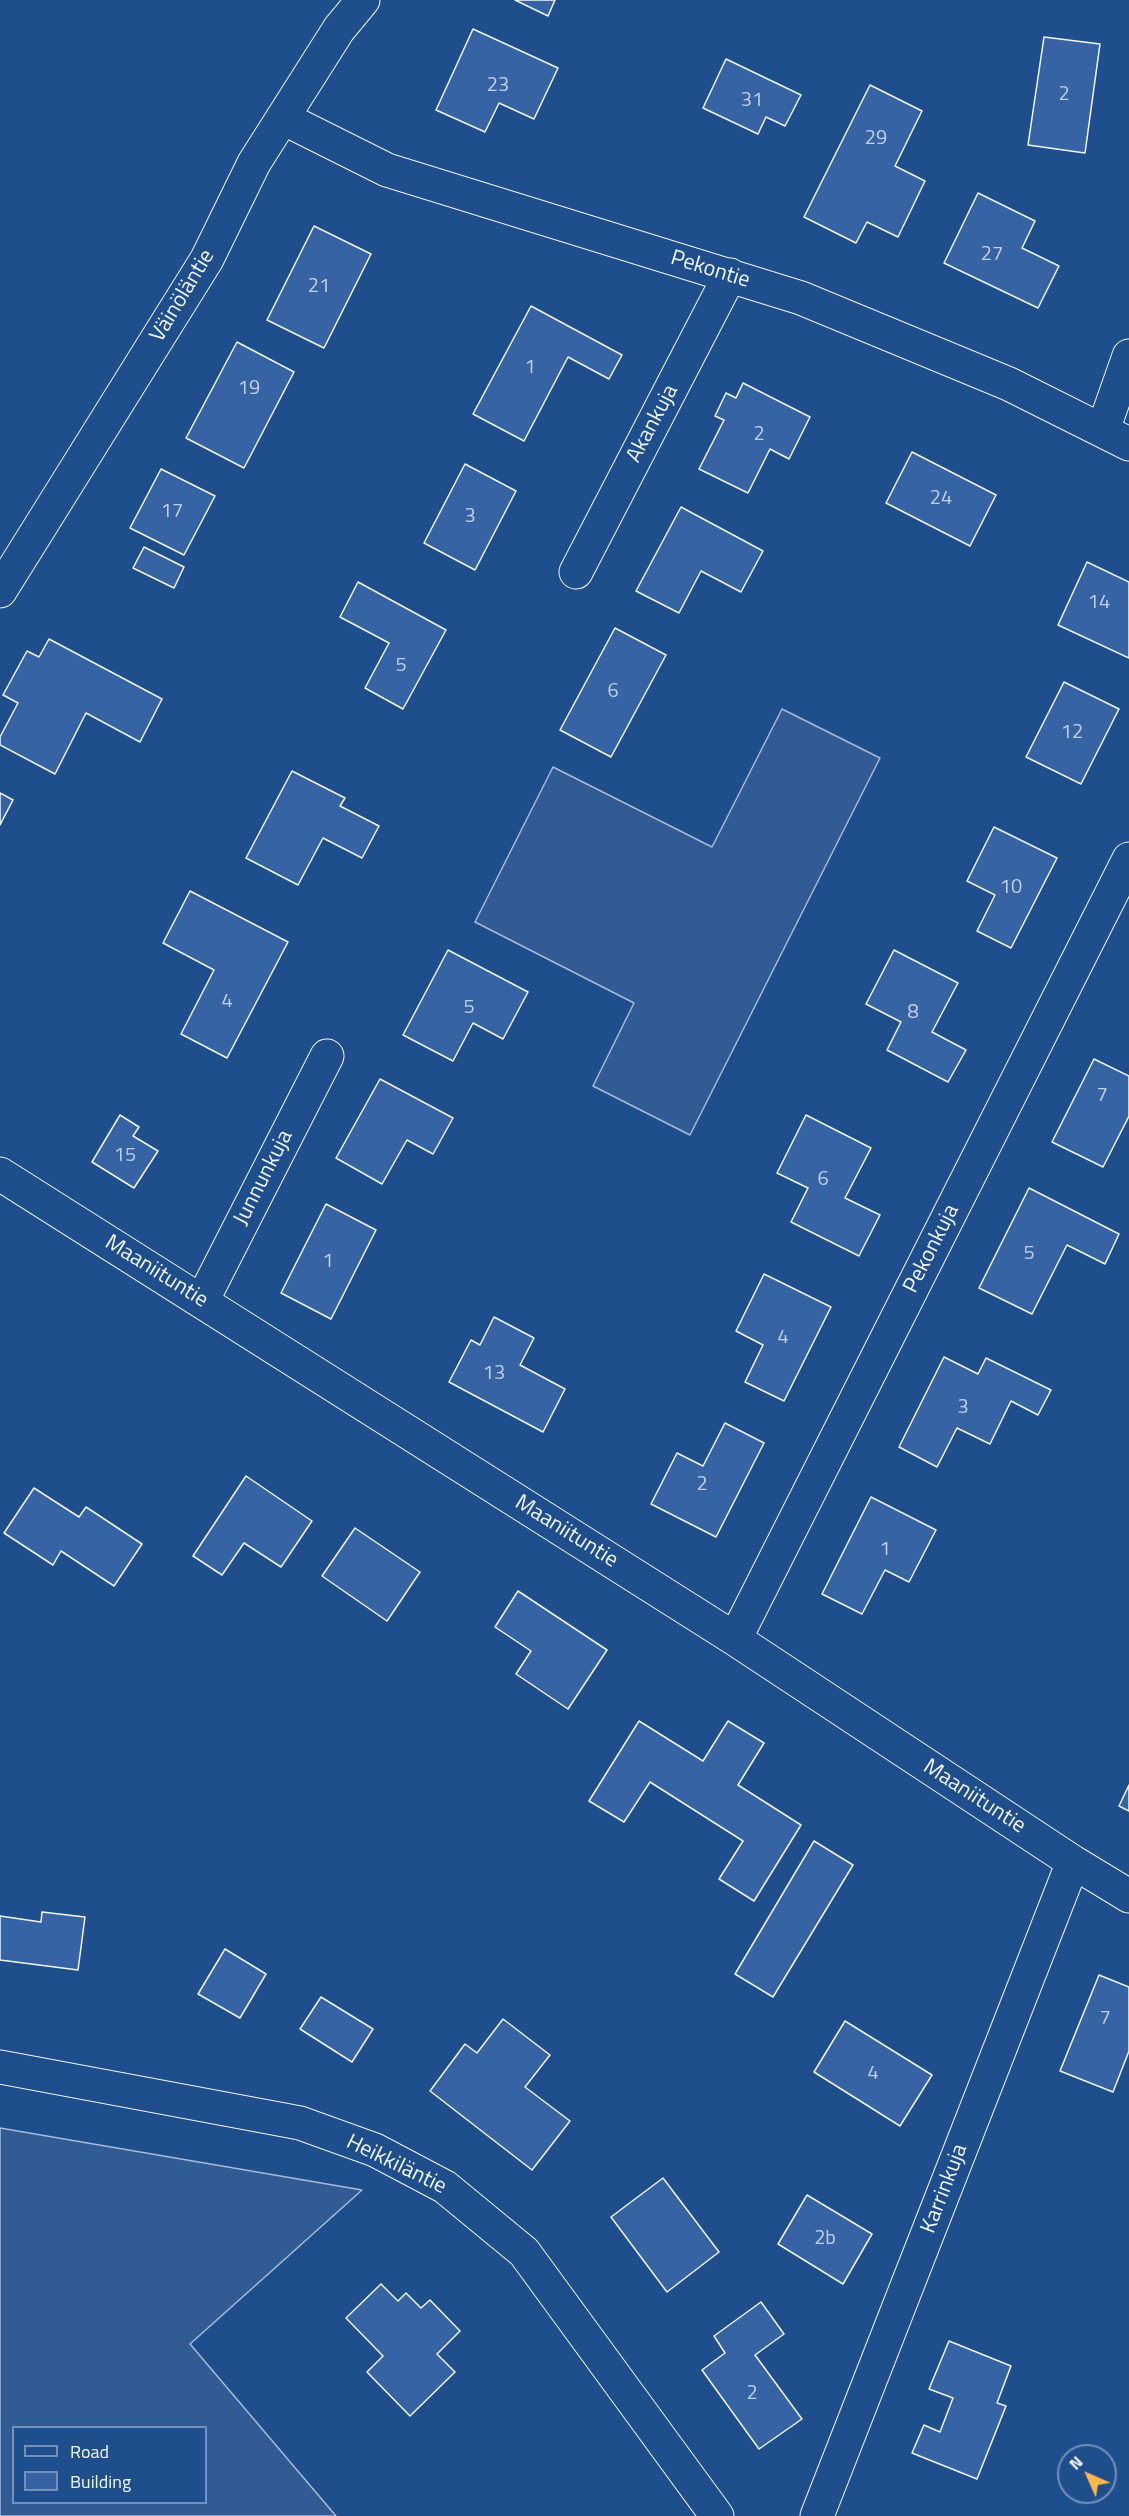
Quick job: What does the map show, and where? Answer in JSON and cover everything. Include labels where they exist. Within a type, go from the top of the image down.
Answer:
[{"type":"street","name":"Väinöläntie","points":[[0,591],[207,259],[254,163],[339,29],[363,0]]},
{"type":"street","name":"Pekontie","points":[[283,118],[387,170],[801,298],[1009,384],[1116,437]]},
{"type":"street","name":"Akankuja","points":[[576,572],[730,275]]},
{"type":"street","points":[[1116,437],[1129,356]]},
{"type":"street","name":"Pekonkuja","points":[[735,1639],[1129,859]]},
{"type":"street","name":"Junnunkuja","points":[[202,1301],[327,1056]]},
{"type":"street","name":"Maaniituntie","points":[[0,1174],[735,1639],[1073,1862],[1129,1896]]},
{"type":"street","name":"Karrinkuja","points":[[817,2516],[1073,1862]]},
{"type":"street","name":"Heikkiläntie","points":[[0,2067],[300,2123],[375,2150],[445,2187],[524,2252],[717,2516]]},
{"type":"shaded area","points":[[782,709],[880,758],[690,1135],[593,1086],[634,1003],[475,922],[553,767],[712,847]]},
{"type":"shaded area","points":[[0,2128],[362,2190],[190,2344],[336,2516],[0,2516]]},
{"type":"building","points":[[515,0],[555,0],[548,16]]},
{"type":"building","points":[[473,29],[558,68],[534,119],[499,103],[485,132],[436,110]]},
{"type":"building","points":[[1044,37],[1100,44],[1085,153],[1028,145]]},
{"type":"building","points":[[726,59],[801,95],[785,126],[766,117],[758,134],[703,108]]},
{"type":"building","points":[[870,85],[922,111],[895,166],[925,181],[898,237],[867,222],[856,243],[804,217]]},
{"type":"building","points":[[978,193],[1035,221],[1022,248],[1059,266],[1038,308],[944,263]]},
{"type":"building","points":[[314,226],[371,254],[324,348],[267,320]]},
{"type":"building","points":[[531,306],[622,355],[609,379],[568,357],[524,441],[473,414]]},
{"type":"building","points":[[237,342],[294,372],[244,468],[186,438]]},
{"type":"building","points":[[743,383],[810,417],[789,459],[770,449],[748,493],[699,469],[724,420],[715,416],[726,393],[736,398]]},
{"type":"building","points":[[912,452],[996,495],[970,546],[886,503]]},
{"type":"building","points":[[465,464],[516,491],[475,570],[424,543]]},
{"type":"building","points":[[161,469],[215,496],[184,555],[130,528]]},
{"type":"building","points":[[681,507],[763,551],[741,592],[701,571],[679,613],[636,591]]},
{"type":"building","points":[[144,547],[184,567],[174,588],[133,568]]},
{"type":"building","points":[[1087,562],[1129,582],[1129,658],[1058,625]]},
{"type":"building","points":[[358,582],[446,630],[403,709],[365,688],[389,643],[340,617]]},
{"type":"building","points":[[615,628],[666,655],[611,757],[560,730]]},
{"type":"building","points":[[49,639],[162,699],[140,742],[86,713],[55,774],[0,745],[0,737],[18,703],[3,695],[27,651],[39,657]]},
{"type":"building","points":[[1064,682],[1119,709],[1081,784],[1026,757]]},
{"type":"building","points":[[292,771],[345,798],[340,806],[379,826],[362,858],[323,838],[298,885],[246,858]]},
{"type":"building","points":[[0,793],[13,800],[0,825]]},
{"type":"building","points":[[994,827],[1057,858],[1011,948],[977,931],[995,895],[967,881]]},
{"type":"building","points":[[190,891],[288,942],[227,1058],[181,1034],[214,970],[163,943]]},
{"type":"building","points":[[448,950],[528,992],[503,1039],[473,1023],[453,1061],[403,1035]]},
{"type":"building","points":[[894,950],[958,983],[932,1032],[966,1050],[948,1082],[887,1050],[901,1022],[866,1004]]},
{"type":"building","points":[[1094,1059],[1129,1076],[1129,1116],[1103,1167],[1052,1142]]},
{"type":"building","points":[[380,1079],[453,1118],[433,1154],[407,1140],[382,1184],[336,1158]]},
{"type":"building","points":[[120,1115],[139,1127],[133,1136],[158,1151],[134,1188],[92,1162]]},
{"type":"building","points":[[806,1115],[871,1148],[845,1198],[880,1215],[859,1256],[791,1222],[808,1188],[777,1173]]},
{"type":"building","points":[[1029,1188],[1119,1234],[1105,1264],[1067,1245],[1032,1314],[979,1288]]},
{"type":"building","points":[[326,1204],[376,1230],[331,1319],[281,1293]]},
{"type":"building","points":[[764,1274],[831,1307],[784,1401],[745,1382],[763,1345],[736,1331]]},
{"type":"building","points":[[494,1317],[534,1338],[520,1365],[565,1389],[543,1432],[449,1382],[471,1340],[480,1345]]},
{"type":"building","points":[[944,1357],[978,1374],[986,1358],[1051,1390],[1038,1415],[1011,1401],[990,1444],[957,1428],[937,1467],[899,1447]]},
{"type":"building","points":[[725,1423],[764,1443],[716,1537],[651,1504],[677,1453],[703,1466]]},
{"type":"building","points":[[246,1476],[312,1521],[281,1567],[244,1543],[222,1575],[193,1556]]},
{"type":"building","points":[[34,1488],[79,1517],[86,1507],[142,1544],[114,1586],[61,1551],[53,1565],[4,1533]]},
{"type":"building","points":[[871,1497],[936,1530],[909,1582],[885,1570],[862,1614],[822,1594]]},
{"type":"building","points":[[355,1528],[420,1572],[387,1621],[322,1576]]},
{"type":"building","points":[[518,1591],[607,1650],[568,1709],[516,1674],[531,1651],[495,1627]]},
{"type":"building","points":[[639,1721],[703,1761],[728,1721],[764,1743],[738,1785],[801,1825],[754,1901],[719,1879],[743,1841],[650,1782],[624,1822],[589,1801]]},
{"type":"building","points":[[1129,1785],[1129,1811],[1119,1806]]},
{"type":"building","points":[[814,1841],[853,1865],[773,1997],[735,1974]]},
{"type":"building","points":[[42,1912],[85,1917],[78,1970],[0,1960],[0,1916],[41,1922]]},
{"type":"building","points":[[225,1949],[266,1974],[240,2018],[198,1994]]},
{"type":"building","points":[[1099,1975],[1129,1987],[1129,2051],[1113,2092],[1060,2071]]},
{"type":"building","points":[[321,1997],[373,2029],[352,2062],[300,2029]]},
{"type":"building","points":[[503,2019],[550,2055],[525,2087],[570,2121],[532,2170],[430,2091],[465,2044],[477,2053]]},
{"type":"building","points":[[845,2021],[932,2075],[900,2126],[814,2072]]},
{"type":"building","points":[[663,2178],[719,2252],[667,2292],[611,2217]]},
{"type":"building","points":[[807,2195],[872,2234],[843,2284],[778,2244]]},
{"type":"building","points":[[381,2284],[398,2301],[406,2293],[421,2308],[430,2300],[460,2331],[437,2354],[455,2372],[410,2416],[367,2372],[383,2356],[346,2318]]},
{"type":"building","points":[[761,2302],[784,2334],[755,2355],[802,2419],[759,2449],[702,2370],[725,2353],[714,2336]]},
{"type":"building","points":[[949,2341],[1011,2366],[997,2403],[1006,2406],[977,2479],[912,2453],[924,2425],[940,2432],[953,2398],[929,2389]]}]
